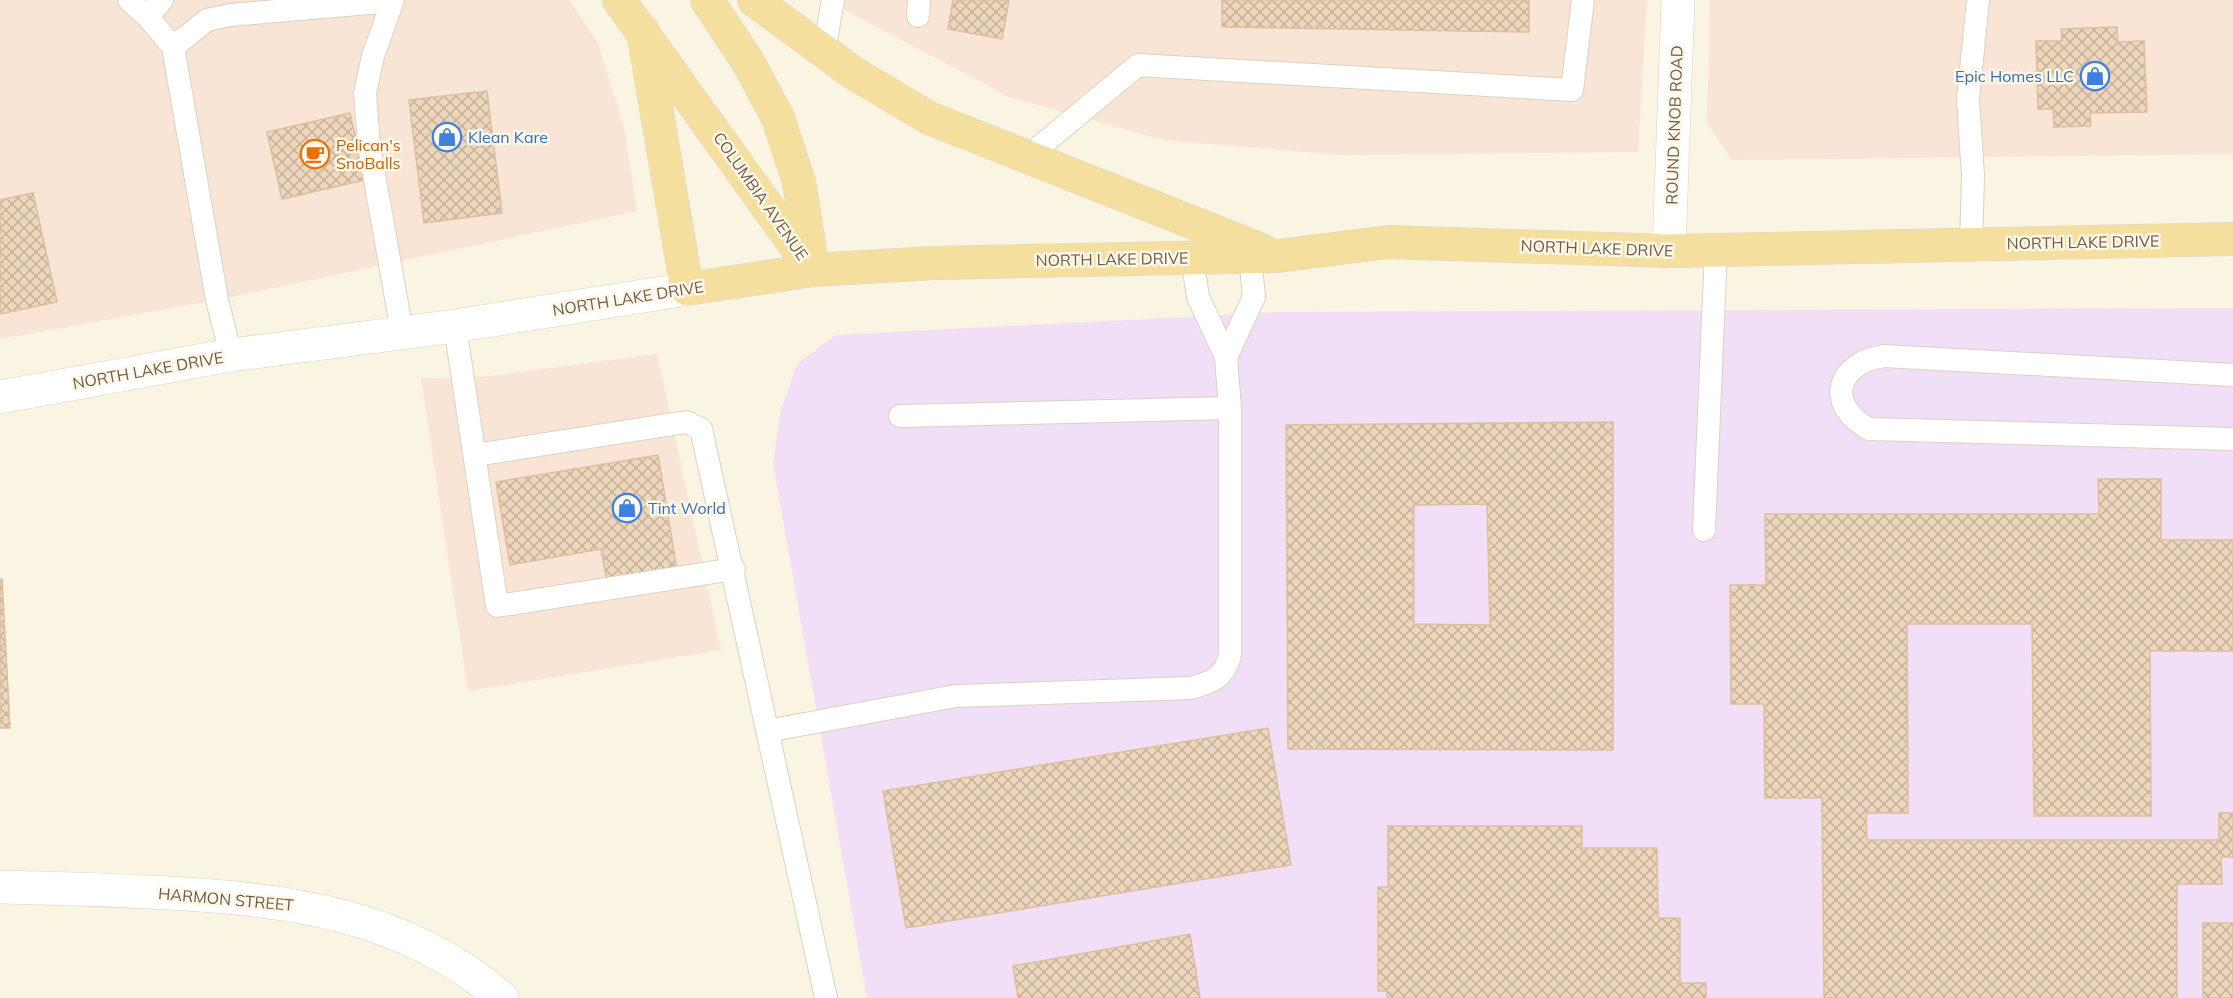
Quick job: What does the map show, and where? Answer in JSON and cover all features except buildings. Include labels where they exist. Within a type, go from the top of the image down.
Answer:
[{"type":"main road","name":"COLUMBIA AVENUE","points":[[619,0],[813,270]]},
{"type":"main road","name":"COLUMBIA AVENUE","points":[[707,0],[748,62],[778,118],[799,182],[813,270]]},
{"type":"main road","points":[[754,0],[852,72],[929,118],[1264,257]]},
{"type":"main road","points":[[643,31],[687,289]]},
{"type":"main road","name":"NORTH LAKE DRIVE","points":[[687,289],[813,270],[934,263],[1264,257],[1388,242],[1669,251],[2233,239]]},
{"type":"street","name":"ROUND KNOB ROAD","points":[[1669,251],[1678,0]]},
{"type":"street","name":"NORTH LAKE DRIVE","points":[[0,397],[231,355],[455,326],[687,289]]},
{"type":"street","name":"HARMON STREET","points":[[0,888],[77,888],[248,898],[311,907],[369,922],[436,953],[502,998]]},
{"type":"lane","points":[[129,0],[148,17],[173,47],[217,300],[231,355]]},
{"type":"lane","points":[[148,17],[162,0]]},
{"type":"lane","points":[[173,47],[207,20],[393,0],[373,56],[365,93],[369,146],[402,332]]},
{"type":"lane","points":[[824,52],[833,0]]},
{"type":"lane","points":[[1026,158],[1138,64],[1572,90],[1583,0]]},
{"type":"lane","points":[[1971,245],[1973,176],[1968,99],[1978,0]]},
{"type":"lane","points":[[1704,530],[1716,250]]},
{"type":"lane","points":[[767,731],[957,696],[1191,688],[1210,683],[1225,671],[1230,656],[1230,408],[1226,357],[1197,297],[1192,257]]},
{"type":"lane","points":[[1226,357],[1254,297],[1264,257]]},
{"type":"lane","points":[[455,326],[497,606],[734,569]]},
{"type":"lane","points":[[2233,375],[1884,356],[1870,358],[1855,366],[1844,377],[1841,392],[1845,408],[1854,421],[1869,429],[2233,439]]},
{"type":"lane","points":[[900,416],[1230,408]]},
{"type":"lane","points":[[475,455],[686,422],[701,429],[734,569],[826,998]]},
{"type":"shaded area","points":[[0,0],[569,0],[598,43],[624,128],[637,211],[217,300],[0,339]]},
{"type":"shaded area","points":[[826,0],[1647,0],[1638,152],[1342,155],[1163,140],[1009,97]]},
{"type":"shaded area","points":[[1710,0],[2233,0],[2233,154],[1732,160],[1707,123]]},
{"type":"shaded area","points":[[2233,308],[2233,998],[867,998],[773,463],[781,409],[797,364],[836,335],[1281,312]]},
{"type":"shaded area","points":[[657,354],[721,650],[468,691],[421,378],[465,379]]},
{"type":"place","name":"Epic Homes LLC","points":[[2095,76]]},
{"type":"place","name":"Klean Kare","points":[[447,137]]},
{"type":"place","name":"Pelican's SnoBalls","points":[[315,154]]},
{"type":"place","name":"Tint World","points":[[627,508]]}]
